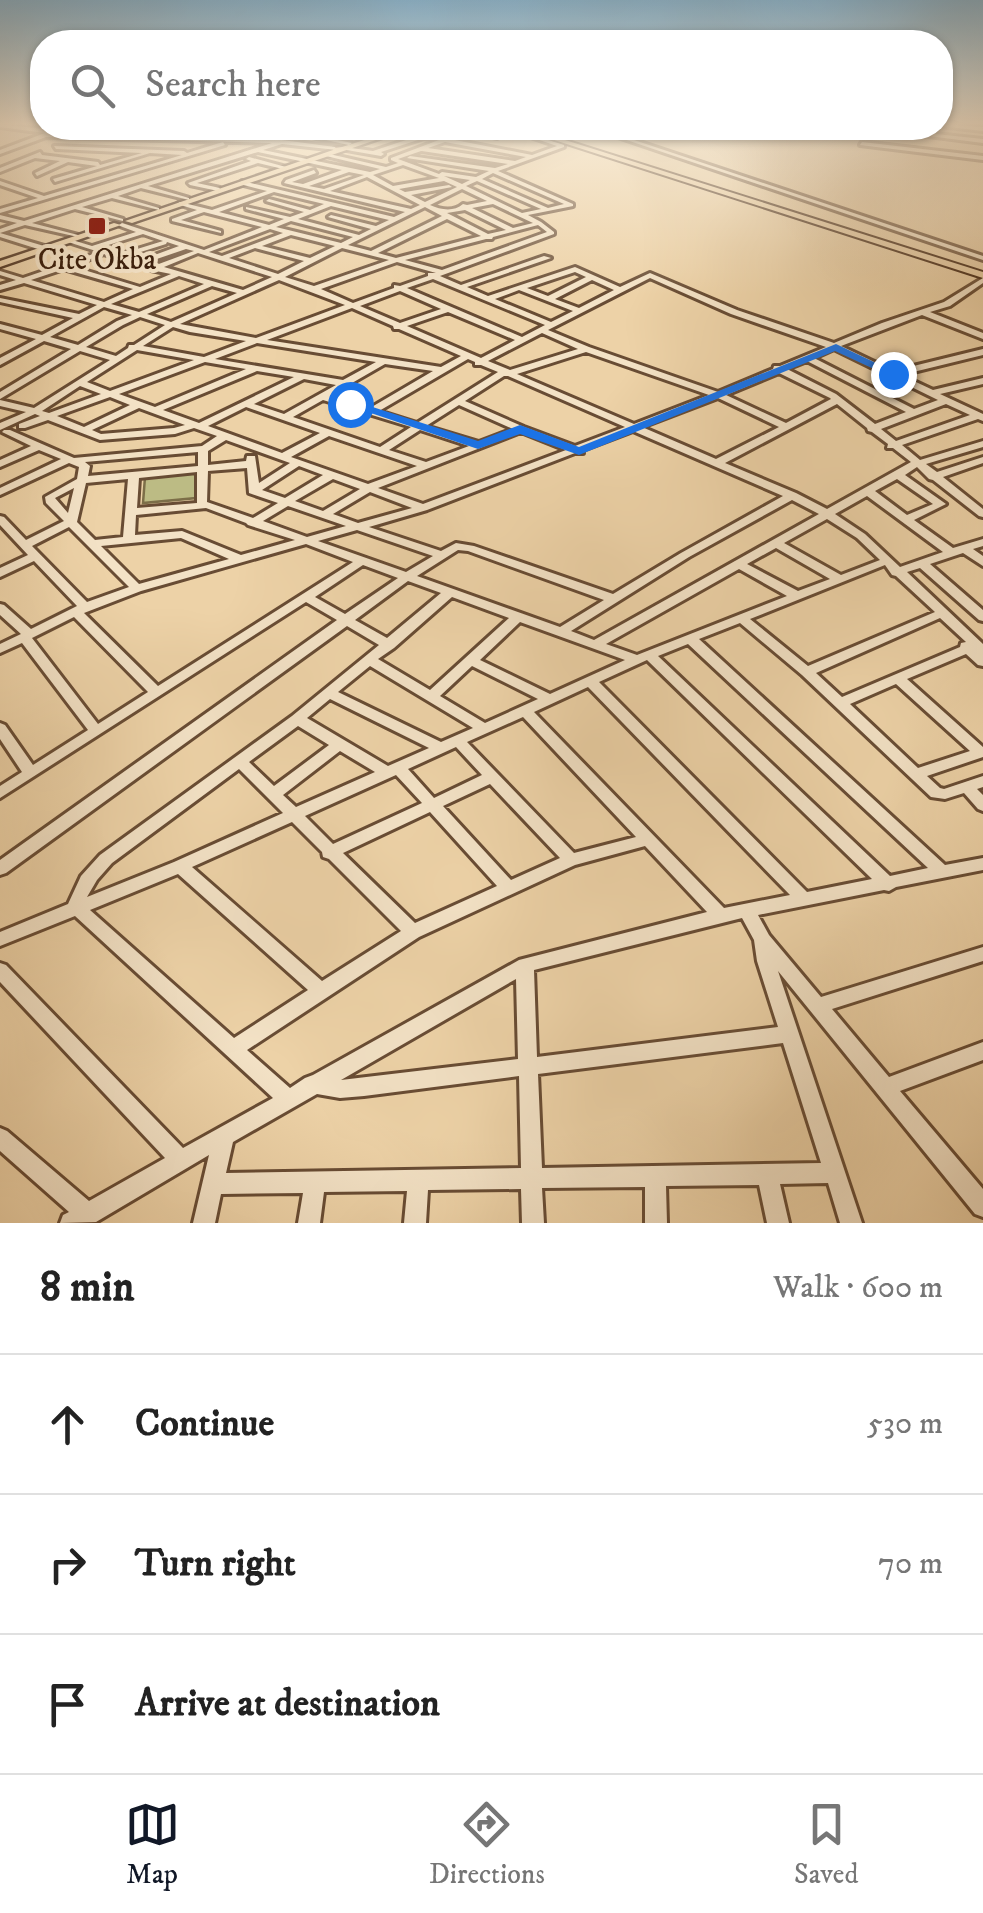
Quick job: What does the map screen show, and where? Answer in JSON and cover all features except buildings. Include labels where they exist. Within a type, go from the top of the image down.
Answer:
[{"type":"highway","points":[[688,181],[983,275]]},
{"type":"main road","points":[[1,262],[241,181]]},
{"type":"main road","points":[[120,223],[247,181]]},
{"type":"main road","points":[[1,262],[72,238]]},
{"type":"street","points":[[58,181],[78,188]]},
{"type":"street","points":[[0,214],[102,181]]},
{"type":"street","points":[[122,181],[205,210],[435,273],[586,349],[718,395],[785,426]]},
{"type":"street","points":[[0,233],[161,181]]},
{"type":"street","points":[[172,181],[218,188]]},
{"type":"street","points":[[191,184],[199,181]]},
{"type":"street","points":[[303,185],[316,181]]},
{"type":"street","points":[[380,181],[510,248]]},
{"type":"street","points":[[411,181],[417,184]]},
{"type":"street","points":[[393,188],[424,181]]},
{"type":"street","points":[[2,431],[552,232],[449,181]]},
{"type":"street","points":[[406,194],[471,181]]},
{"type":"street","points":[[482,181],[548,210]]},
{"type":"street","points":[[517,181],[570,204],[521,215]]},
{"type":"street","points":[[753,181],[983,258]]},
{"type":"street","points":[[90,248],[286,182],[410,212]]},
{"type":"street","points":[[305,197],[350,182],[390,206]]},
{"type":"street","points":[[0,183],[281,277]]},
{"type":"street","points":[[242,183],[394,219]]},
{"type":"street","points":[[474,194],[522,183]]},
{"type":"street","points":[[2,431],[171,325],[281,277],[458,186]]},
{"type":"street","points":[[0,192],[12,187]]},
{"type":"street","points":[[205,210],[267,189]]},
{"type":"street","points":[[373,254],[444,214],[543,192]]},
{"type":"street","points":[[228,216],[288,194]]},
{"type":"street","points":[[113,196],[157,209]]},
{"type":"street","points":[[442,196],[510,229]]},
{"type":"street","points":[[268,201],[311,212]]},
{"type":"street","points":[[209,249],[331,204]]},
{"type":"street","points":[[248,208],[360,236]]},
{"type":"street","points":[[312,224],[353,209]]},
{"type":"street","points":[[0,214],[104,253],[244,294]]},
{"type":"street","points":[[331,217],[376,228]]},
{"type":"street","points":[[174,220],[219,232]]},
{"type":"street","points":[[206,237],[248,221]]},
{"type":"street","points":[[120,223],[164,243],[209,249],[314,289],[478,363],[792,495],[861,536],[935,616],[976,649]]},
{"type":"street","points":[[314,289],[396,260],[539,223]]},
{"type":"street","points":[[423,228],[453,244]]},
{"type":"street","points":[[229,256],[291,232]]},
{"type":"street","points":[[0,233],[41,248]]},
{"type":"street","points":[[278,252],[314,238]]},
{"type":"street","points":[[272,239],[294,246]]},
{"type":"street","points":[[0,246],[17,241]]},
{"type":"street","points":[[116,241],[144,249]]},
{"type":"street","points":[[118,257],[164,243]]},
{"type":"street","points":[[255,246],[311,261]]},
{"type":"street","points":[[138,263],[188,247]]},
{"type":"street","points":[[154,268],[188,247]]},
{"type":"street","points":[[0,288],[104,253]]},
{"type":"street","points":[[460,288],[547,258]]},
{"type":"street","points":[[62,266],[140,289]]},
{"type":"street","points":[[488,299],[575,269],[620,290]]},
{"type":"street","points":[[0,273],[171,325],[441,370]]},
{"type":"street","points":[[0,362],[102,304],[178,274]]},
{"type":"street","points":[[0,649],[80,609],[137,588],[423,508],[579,452],[778,368],[948,304],[983,275]]},
{"type":"street","points":[[548,299],[594,276]]},
{"type":"street","points":[[478,363],[650,276],[734,312],[836,347],[980,417]]},
{"type":"street","points":[[0,396],[135,316],[210,284]]},
{"type":"street","points":[[397,286],[524,340]]},
{"type":"street","points":[[520,288],[580,311]]},
{"type":"street","points":[[34,307],[67,294]]},
{"type":"street","points":[[0,300],[80,316]]},
{"type":"street","points":[[397,327],[448,309]]},
{"type":"street","points":[[922,312],[983,336]]},
{"type":"street","points":[[2,328],[117,358]]},
{"type":"street","points":[[132,348],[348,384]]},
{"type":"street","points":[[381,450],[504,374],[586,349]]},
{"type":"street","points":[[893,374],[979,356]]},
{"type":"street","points":[[373,410],[465,357]]},
{"type":"street","points":[[806,357],[914,413]]},
{"type":"street","points":[[286,417],[384,361]]},
{"type":"street","points":[[153,411],[256,368]]},
{"type":"street","points":[[778,368],[836,400],[983,514]]},
{"type":"street","points":[[0,404],[34,411],[100,437],[175,431],[248,406],[304,376]]},
{"type":"street","points":[[932,393],[983,381]]},
{"type":"street","points":[[80,383],[423,508]]},
{"type":"street","points":[[968,384],[983,392]]},
{"type":"street","points":[[325,397],[478,445]]},
{"type":"street","points":[[718,462],[836,400]]},
{"type":"street","points":[[871,429],[948,400]]},
{"type":"street","points":[[458,401],[579,452]]},
{"type":"street","points":[[83,431],[137,405]]},
{"type":"street","points":[[248,406],[424,465]]},
{"type":"street","points":[[131,434],[168,416]]},
{"type":"street","points":[[892,446],[980,417]]},
{"type":"street","points":[[322,516],[368,488],[520,429]]},
{"type":"street","points":[[2,431],[84,464],[72,521]]},
{"type":"street","points":[[283,456],[328,432]]},
{"type":"street","points":[[128,455],[131,434]]},
{"type":"street","points":[[0,492],[71,460],[204,448],[223,437]]},
{"type":"street","points":[[596,644],[916,464],[983,444]]},
{"type":"street","points":[[0,464],[39,446]]},
{"type":"street","points":[[251,446],[253,490]]},
{"type":"street","points":[[202,504],[204,448]]},
{"type":"street","points":[[253,490],[298,462]]},
{"type":"street","points":[[933,477],[981,463]]},
{"type":"street","points":[[137,588],[50,499],[82,480],[251,464]]},
{"type":"street","points":[[252,523],[333,474]]},
{"type":"street","points":[[898,474],[941,504],[906,518]]},
{"type":"street","points":[[129,539],[134,475]]},
{"type":"street","points":[[253,490],[354,528],[442,555]]},
{"type":"street","points":[[868,492],[952,553]]},
{"type":"street","points":[[560,632],[792,495]]},
{"type":"street","points":[[130,512],[202,504],[359,563],[643,658],[889,885]]},
{"type":"street","points":[[827,513],[976,649],[983,662]]},
{"type":"street","points":[[25,544],[72,521]]},
{"type":"street","points":[[2,522],[155,691]]},
{"type":"street","points":[[95,544],[185,535],[239,559]]},
{"type":"street","points":[[0,939],[180,866],[643,658],[840,580],[923,564],[983,542]]},
{"type":"street","points":[[778,544],[840,580]]},
{"type":"street","points":[[0,869],[456,546],[466,546],[614,599]]},
{"type":"street","points":[[966,548],[983,562]]},
{"type":"street","points":[[0,573],[36,556]]},
{"type":"street","points":[[0,792],[359,563]]},
{"type":"street","points":[[741,564],[799,597]]},
{"type":"street","points":[[923,564],[983,617]]},
{"type":"street","points":[[76,907],[95,869],[297,720],[448,594]]},
{"type":"street","points":[[308,598],[389,644]]},
{"type":"street","points":[[0,608],[27,636],[96,730]]},
{"type":"street","points":[[807,672],[935,616]]},
{"type":"street","points":[[432,696],[517,618]]},
{"type":"street","points":[[742,619],[807,672],[940,794],[975,784],[983,806]]},
{"type":"street","points":[[692,639],[944,873]]},
{"type":"street","points":[[841,703],[976,649]]},
{"type":"street","points":[[370,660],[484,729]]},
{"type":"street","points":[[472,661],[551,700]]},
{"type":"street","points":[[899,678],[982,752]]},
{"type":"street","points":[[591,682],[804,899]]},
{"type":"street","points":[[329,693],[449,745],[492,776],[571,860]]},
{"type":"street","points":[[526,712],[720,915]]},
{"type":"street","points":[[297,720],[392,769],[431,804],[507,886]]},
{"type":"street","points":[[0,728],[32,772]]},
{"type":"street","points":[[274,794],[340,744]]},
{"type":"street","points":[[915,774],[982,752]]},
{"type":"street","points":[[238,761],[413,932]]},
{"type":"street","points":[[329,853],[492,776]]},
{"type":"street","points":[[234,1048],[413,932],[571,860],[650,840]]},
{"type":"street","points":[[0,1138],[92,1216],[287,1098],[525,965],[720,915],[983,864]]},
{"type":"street","points":[[180,866],[321,992]]},
{"type":"street","points":[[76,907],[287,1098]]},
{"type":"street","points":[[748,910],[764,940],[983,1206]]},
{"type":"street","points":[[764,940],[766,961],[852,1223]]},
{"type":"street","points":[[820,1005],[983,954]]},
{"type":"street","points":[[525,965],[535,1179],[533,1223]]},
{"type":"street","points":[[0,970],[181,1161]]},
{"type":"street","points":[[312,1084],[364,1087],[790,1034]]},
{"type":"street","points":[[887,1087],[981,1055]]},
{"type":"street","points":[[204,1223],[224,1136]]},
{"type":"street","points":[[212,1184],[836,1173]]},
{"type":"street","points":[[767,1174],[778,1223]]},
{"type":"street","points":[[655,1178],[656,1223]]},
{"type":"street","points":[[414,1223],[418,1182]]},
{"type":"street","points":[[310,1223],[315,1184]]},
{"type":"shaded area","points":[[196,472],[196,498],[143,503],[145,477]]},
{"type":"place","name":"Cite Okba","points":[[97,226]]},
{"type":"route","points":[[350,404],[478,445],[520,429],[579,452],[836,347],[893,374]]}]
